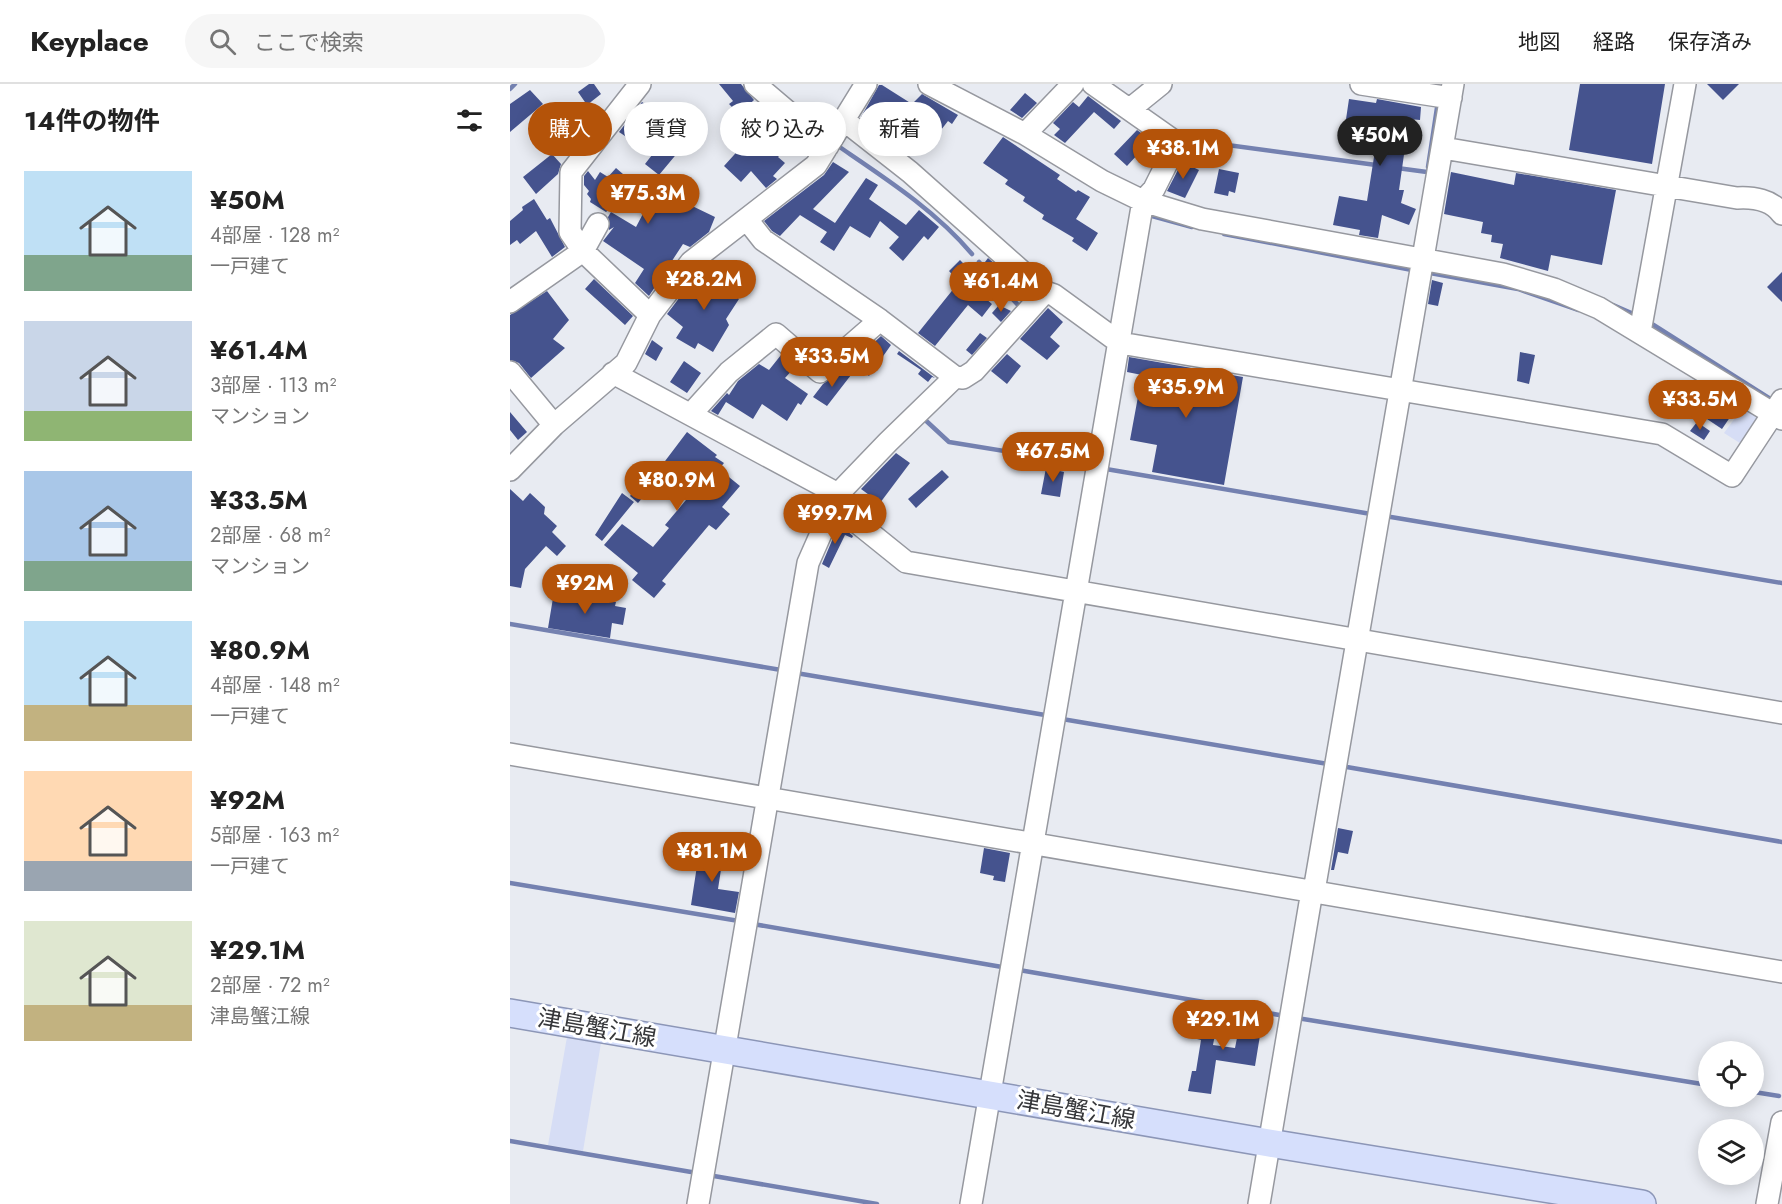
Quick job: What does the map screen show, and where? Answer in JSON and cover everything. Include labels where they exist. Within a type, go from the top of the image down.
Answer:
[{"type":"main road","name":"津島蟹江線","points":[[510,1013],[989,1096],[1642,1204]]},
{"type":"street","points":[[640,84],[571,172],[570,232],[584,251],[650,315]]},
{"type":"street","points":[[755,84],[776,102]]},
{"type":"street","points":[[846,118],[866,84]]},
{"type":"street","points":[[846,121],[910,172],[1045,292],[1054,295],[1120,343],[1662,434],[1732,476],[1779,411],[1599,308],[1554,290],[1503,274],[1202,219],[1143,201],[1102,181],[1025,134],[928,84]]},
{"type":"street","points":[[1025,134],[1073,84]]},
{"type":"street","points":[[971,1204],[1031,843],[1143,201],[1154,189],[1177,143],[1093,84]]},
{"type":"street","points":[[1130,109],[1161,84]]},
{"type":"street","points":[[1259,1204],[1393,389],[1423,260],[1443,147],[1446,93],[1361,84]]},
{"type":"street","points":[[1640,332],[1685,84]]},
{"type":"street","points":[[1443,147],[1737,198],[1753,197],[1778,208],[1782,214]]},
{"type":"street","points":[[510,470],[554,425],[626,363],[650,315],[691,262],[714,242],[747,221],[816,165],[822,156]]},
{"type":"street","points":[[747,221],[763,240],[880,320],[955,377],[963,378],[974,371],[1045,292]]},
{"type":"street","points":[[510,302],[584,251],[598,224]]},
{"type":"street","points":[[691,414],[729,372],[776,334],[820,372],[880,320]]},
{"type":"street","points":[[510,372],[554,425]]},
{"type":"street","points":[[613,373],[691,414],[836,499],[906,562],[1782,713]]},
{"type":"street","points":[[698,1204],[808,563],[836,499],[888,442],[955,377]]},
{"type":"street","points":[[510,754],[1782,972]]},
{"type":"street","points":[[1767,1204],[1782,1122]]},
{"type":"shaded area","points":[[1710,388],[1721,395],[1704,417],[1690,407]]},
{"type":"shaded area","points":[[1743,407],[1761,418],[1743,445],[1724,433]]},
{"type":"shaded area","points":[[567,1037],[601,1043],[583,1151],[548,1145]]},
{"type":"water","points":[[1702,383],[1710,388],[1694,402],[1689,398]]},
{"type":"building","points":[[589,84],[594,84],[601,94],[591,102],[585,102],[578,92]]},
{"type":"building","points":[[719,84],[741,84],[754,100],[752,102],[733,101]]},
{"type":"building","points":[[1580,84],[1665,84],[1652,164],[1569,150]]},
{"type":"building","points":[[1707,84],[1739,84],[1723,100]]},
{"type":"building","points":[[879,85],[882,85],[909,102],[869,102]]},
{"type":"building","points":[[530,90],[541,102],[528,102],[528,117],[510,132],[510,104]]},
{"type":"building","points":[[1025,93],[1037,103],[1022,118],[1010,110]]},
{"type":"building","points":[[922,94],[936,102],[914,102]]},
{"type":"building","points":[[1088,96],[1121,121],[1114,129],[1094,112],[1065,143],[1054,135],[1060,129],[1053,123],[1073,102],[1079,107]]},
{"type":"building","points":[[1349,99],[1376,103],[1377,99],[1421,107],[1420,120],[1409,119],[1399,190],[1404,190],[1401,203],[1416,209],[1409,225],[1382,215],[1378,238],[1359,235],[1360,230],[1333,225],[1339,196],[1367,201],[1374,157],[1376,130],[1345,126]]},
{"type":"building","points":[[942,106],[958,115],[952,124],[948,121],[942,129]]},
{"type":"building","points":[[624,125],[624,135],[619,132]]},
{"type":"building","points":[[1137,130],[1151,140],[1127,166],[1114,154]]},
{"type":"building","points":[[1003,137],[1060,175],[1057,179],[1076,192],[1078,190],[1090,197],[1076,219],[1098,233],[1087,251],[1072,241],[1074,238],[1042,219],[1044,215],[1023,201],[1025,197],[1005,184],[1008,180],[983,163]]},
{"type":"building","points":[[549,156],[554,156],[561,164],[558,174],[536,194],[523,177]]},
{"type":"building","points":[[651,156],[675,156],[659,175],[645,164]]},
{"type":"building","points":[[733,156],[779,156],[785,163],[773,176],[777,179],[766,188],[751,171],[741,182],[724,166]]},
{"type":"building","points":[[833,162],[849,172],[813,209],[835,223],[866,178],[878,185],[869,199],[906,225],[919,210],[939,227],[928,240],[924,236],[903,261],[889,248],[899,237],[880,221],[870,238],[850,226],[834,251],[820,242],[827,232],[800,215],[780,236],[772,231],[764,221],[824,175]]},
{"type":"building","points":[[1182,162],[1199,170],[1185,198],[1167,191]]},
{"type":"building","points":[[616,168],[652,199],[657,189],[715,217],[709,232],[690,247],[683,244],[649,296],[635,283],[644,269],[603,241],[614,227],[609,230],[608,217],[611,212],[636,227],[646,208],[626,194],[606,212],[590,202],[591,199],[587,194],[589,191],[584,185],[584,176],[588,171],[595,180],[600,172],[608,177]]},
{"type":"building","points":[[1219,169],[1239,173],[1235,193],[1229,191],[1228,196],[1214,193]]},
{"type":"building","points":[[1451,172],[1514,185],[1516,173],[1616,190],[1602,265],[1551,255],[1548,271],[1500,258],[1503,244],[1491,242],[1492,235],[1481,233],[1483,222],[1444,214]]},
{"type":"building","points":[[534,199],[547,220],[550,218],[565,247],[552,257],[536,231],[520,244],[517,240],[510,245],[510,221],[523,210],[522,207]]},
{"type":"building","points":[[988,258],[1004,272],[998,279],[985,262]]},
{"type":"building","points":[[960,260],[966,266],[970,263],[979,271],[967,283],[992,304],[982,317],[968,305],[935,346],[918,333],[959,282],[949,271]]},
{"type":"building","points":[[699,272],[723,276],[720,281],[723,283],[721,286],[739,299],[726,319],[729,325],[713,352],[698,343],[695,349],[676,338],[683,327],[667,314]]},
{"type":"building","points":[[1782,272],[1782,302],[1767,287]]},
{"type":"building","points":[[594,279],[633,316],[625,325],[585,289]]},
{"type":"building","points":[[1432,280],[1443,283],[1438,306],[1428,304]]},
{"type":"building","points":[[547,291],[569,320],[553,339],[565,348],[531,378],[519,363],[510,360],[510,315]]},
{"type":"building","points":[[999,305],[1011,311],[1001,322],[992,313]]},
{"type":"building","points":[[1048,308],[1063,322],[1050,337],[1060,346],[1047,360],[1020,339]]},
{"type":"building","points":[[980,333],[987,338],[972,355],[966,350]]},
{"type":"building","points":[[881,336],[891,345],[869,376],[852,363]]},
{"type":"building","points":[[652,340],[663,348],[656,361],[645,354]]},
{"type":"building","points":[[899,351],[935,378],[932,377],[928,382],[918,374],[921,370],[897,354]]},
{"type":"building","points":[[1520,352],[1535,355],[1529,384],[1517,381]]},
{"type":"building","points":[[1007,354],[1021,366],[1007,384],[991,371]]},
{"type":"building","points":[[781,355],[795,367],[785,378],[808,394],[801,405],[798,403],[787,421],[762,404],[753,419],[726,402],[718,415],[711,411],[727,393],[729,395],[738,381],[759,364],[769,370]]},
{"type":"building","points":[[1129,357],[1243,377],[1224,485],[1152,472],[1157,445],[1130,440],[1142,375],[1127,372]]},
{"type":"building","points":[[684,361],[701,373],[687,393],[670,382]]},
{"type":"building","points":[[843,369],[851,375],[827,406],[813,397],[823,384]]},
{"type":"building","points":[[1722,397],[1737,407],[1722,429],[1707,419]]},
{"type":"building","points":[[510,412],[527,432],[518,440],[510,430]]},
{"type":"building","points":[[1697,422],[1710,431],[1704,440],[1690,431]]},
{"type":"building","points":[[687,432],[717,455],[715,457],[724,463],[719,469],[740,486],[722,507],[730,514],[716,530],[709,525],[662,581],[666,584],[654,598],[632,580],[638,573],[604,545],[622,524],[653,547],[669,528],[665,525],[686,500],[658,479],[638,503],[630,496],[642,481],[636,476],[645,465],[656,473]]},
{"type":"building","points":[[896,453],[910,463],[880,503],[861,489]]},
{"type":"building","points":[[1046,468],[1064,472],[1060,497],[1041,494]]},
{"type":"building","points":[[942,470],[949,477],[916,508],[908,499]]},
{"type":"building","points":[[510,489],[523,501],[530,493],[545,507],[544,514],[557,526],[552,532],[566,546],[557,556],[546,546],[525,569],[521,588],[510,586]]},
{"type":"building","points":[[622,493],[634,502],[602,541],[595,535]]},
{"type":"building","points":[[839,524],[853,536],[852,538],[845,535],[829,568],[822,564]]},
{"type":"building","points":[[554,592],[616,602],[615,606],[626,608],[623,625],[612,623],[610,638],[548,628]]},
{"type":"building","points":[[1338,828],[1353,831],[1348,854],[1338,852],[1334,870],[1331,870]]},
{"type":"building","points":[[700,846],[724,850],[718,889],[739,892],[735,913],[691,905]]},
{"type":"building","points":[[984,848],[1010,853],[1005,882],[993,880],[994,876],[980,873]]},
{"type":"building","points":[[1249,1014],[1263,1017],[1255,1066],[1216,1060],[1211,1094],[1188,1091],[1192,1071],[1196,1071],[1201,1040],[1197,1039],[1199,1015],[1218,1018],[1213,1045],[1235,1048],[1237,1038],[1244,1039]]},
{"type":"waterway","points":[[510,89],[515,84]]},
{"type":"waterway","points":[[1428,167],[1438,101]]},
{"type":"waterway","points":[[1183,139],[1376,165]]},
{"type":"waterway","points":[[846,152],[926,209],[972,254]]},
{"type":"waterway","points":[[1397,168],[1427,172]]},
{"type":"waterway","points":[[1152,216],[1192,227]]},
{"type":"waterway","points":[[1224,234],[1412,270],[1411,274]]},
{"type":"waterway","points":[[979,262],[998,284]]},
{"type":"waterway","points":[[1430,273],[1518,289],[1578,310]]},
{"type":"waterway","points":[[1004,290],[1020,307]]},
{"type":"waterway","points":[[1613,305],[1636,315]]},
{"type":"waterway","points":[[1652,324],[1772,400]]},
{"type":"waterway","points":[[922,417],[949,442],[1089,465]]},
{"type":"waterway","points":[[1106,469],[1371,514]]},
{"type":"waterway","points":[[1385,516],[1782,583]]},
{"type":"waterway","points":[[510,624],[781,670]]},
{"type":"waterway","points":[[796,673],[1045,715]]},
{"type":"waterway","points":[[1062,719],[1328,764]]},
{"type":"waterway","points":[[1341,766],[1782,842]]},
{"type":"waterway","points":[[510,883],[739,921]]},
{"type":"waterway","points":[[753,924],[1002,967]]},
{"type":"waterway","points":[[1019,970],[1285,1016]]},
{"type":"waterway","points":[[1297,1018],[1698,1083]]},
{"type":"waterway","points":[[1764,1094],[1779,1096]]},
{"type":"waterway","points":[[510,1141],[697,1173]]},
{"type":"waterway","points":[[708,1175],[877,1204]]}]
